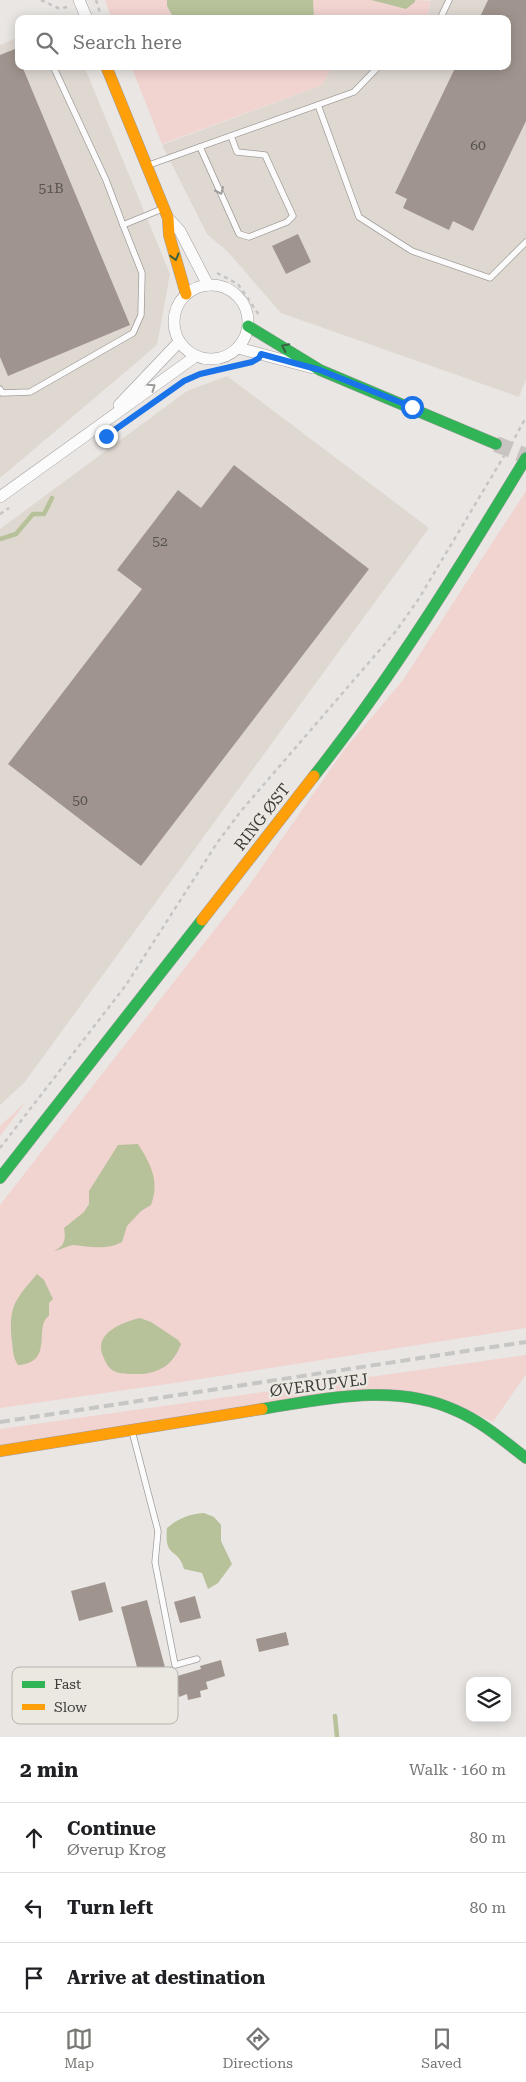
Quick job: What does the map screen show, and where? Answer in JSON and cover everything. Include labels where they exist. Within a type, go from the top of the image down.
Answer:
[{"type":"street","points":[[80,1],[85,15]]},
{"type":"street","points":[[108,70],[166,213],[169,235],[186,294]]},
{"type":"street","points":[[166,213],[180,231],[208,285]]},
{"type":"street","points":[[208,285],[221,286],[237,296],[247,313],[248,326],[245,338],[238,348],[218,359],[196,356],[179,342],[173,322],[179,302],[186,294],[196,288],[208,285]]},
{"type":"street","points":[[248,326],[267,339],[301,355],[320,370]]},
{"type":"street","points":[[98,426],[179,342]]},
{"type":"street","points":[[238,348],[320,370],[496,444]]},
{"type":"street","points":[[0,497],[196,356]]},
{"type":"street","name":"RING ØST","points":[[0,1178],[330,756],[414,637],[471,549],[526,458]]},
{"type":"street","name":"ØVERUPVEJ","points":[[0,1451],[330,1398],[373,1394],[429,1401],[456,1410],[526,1458]]},
{"type":"lane","points":[[442,15],[449,0]]},
{"type":"lane","points":[[0,388],[2,393],[30,392],[133,333],[140,315],[142,273],[106,180],[55,70]]},
{"type":"lane","points":[[147,166],[354,92],[375,70]]},
{"type":"lane","points":[[318,105],[359,217],[412,251],[490,278],[526,242]]},
{"type":"lane","points":[[200,147],[239,234],[248,237],[287,222],[293,216],[265,155],[237,152],[230,136]]},
{"type":"lane","points":[[123,225],[166,213]]},
{"type":"lane","points":[[131,1429],[158,1531],[155,1562],[175,1665],[198,1659]]},
{"type":"path","points":[[41,0],[64,9],[80,1]]},
{"type":"path","points":[[96,0],[101,15]]},
{"type":"path","points":[[210,269],[238,284],[247,294],[269,329],[267,339]]},
{"type":"path","points":[[184,381],[200,374],[252,362],[259,358],[261,354]]},
{"type":"path","points":[[0,1148],[126,985],[217,843],[240,811],[396,631],[489,484],[526,418]]},
{"type":"path","points":[[0,514],[15,503]]},
{"type":"shaded area","points":[[105,0],[167,0],[167,6],[172,15],[111,15]]},
{"type":"shaded area","points":[[167,0],[313,0],[314,15],[172,15],[167,6]]},
{"type":"shaded area","points":[[313,0],[371,0],[406,9],[415,0],[431,1],[428,14],[426,15],[314,15]]},
{"type":"shaded area","points":[[371,0],[415,0],[415,2],[406,9]]},
{"type":"shaded area","points":[[431,0],[526,0],[526,379],[519,397],[281,313],[228,252],[207,234],[162,145],[322,85],[331,70],[511,70],[511,15],[426,15],[428,14]]},
{"type":"shaded area","points":[[15,39],[15,70],[86,70],[170,274],[157,345],[0,478],[0,45]]},
{"type":"shaded area","points":[[133,70],[331,70],[322,85],[162,144]]},
{"type":"shaded area","points":[[227,376],[429,528],[24,1083],[0,1105],[0,529],[187,391]]},
{"type":"shaded area","points":[[526,491],[526,1328],[181,1382],[0,1408],[0,1205],[248,887],[344,750],[403,680]]},
{"type":"shaded area","points":[[26,1102],[0,1136],[0,1126]]},
{"type":"shaded area","points":[[138,1144],[153,1173],[154,1197],[151,1205],[141,1211],[127,1226],[122,1242],[104,1247],[72,1245],[54,1251],[64,1242],[64,1228],[84,1212],[89,1204],[89,1191],[118,1145]]},
{"type":"shaded area","points":[[37,1274],[44,1280],[53,1299],[49,1303],[49,1316],[43,1328],[40,1351],[36,1358],[29,1363],[18,1365],[14,1357],[12,1342],[12,1312],[18,1297]]},
{"type":"shaded area","points":[[140,1318],[151,1322],[178,1340],[181,1344],[178,1352],[169,1363],[157,1371],[142,1374],[116,1372],[109,1367],[104,1359],[101,1348],[102,1341],[111,1330],[126,1322]]},
{"type":"shaded area","points":[[526,1355],[526,1374],[493,1422],[450,1401],[374,1389],[0,1446],[0,1429]]},
{"type":"shaded area","points":[[204,1513],[214,1517],[221,1525],[221,1541],[232,1564],[218,1583],[208,1589],[202,1573],[184,1569],[178,1557],[169,1549],[167,1538],[167,1528],[184,1517]]},
{"type":"building","points":[[488,0],[526,0],[526,121],[473,231],[453,221],[449,230],[403,208],[407,199],[395,193],[454,70],[511,70],[511,15],[481,15]]},
{"type":"building","points":[[15,49],[15,70],[24,70],[130,325],[8,376],[0,357],[0,55]]},
{"type":"building","points":[[298,234],[311,262],[286,274],[272,246]]},
{"type":"building","points":[[234,465],[369,569],[141,866],[8,764],[142,589],[117,570],[178,490],[201,508]]},
{"type":"building","points":[[105,1582],[113,1612],[79,1621],[71,1591]]},
{"type":"building","points":[[195,1596],[201,1618],[180,1623],[174,1602]]},
{"type":"building","points":[[147,1600],[165,1667],[137,1667],[121,1607]]},
{"type":"building","points":[[286,1632],[289,1645],[259,1652],[256,1639]]},
{"type":"building","points":[[221,1660],[225,1676],[206,1682],[208,1689],[200,1691],[201,1697],[188,1700],[187,1694],[179,1697],[178,1676],[201,1669],[200,1666]]},
{"type":"waterway","points":[[0,539],[16,534],[33,514],[44,514],[52,498]]},
{"type":"waterway","points":[[335,1716],[337,1737]]},
{"type":"tunnel","points":[[496,444],[526,456]]},
{"type":"railway","points":[[0,1422],[526,1342]]},
{"type":"traffic: fast","points":[[248,326],[320,370],[496,444]]},
{"type":"traffic: fast","points":[[314,776],[398,660],[451,580],[526,458]]},
{"type":"traffic: fast","points":[[0,1178],[202,920]]},
{"type":"traffic: fast","points":[[262,1409],[360,1395],[410,1397],[434,1402],[466,1415],[493,1432],[526,1458]]},
{"type":"traffic: slow","points":[[108,70],[168,218],[169,235],[186,294]]},
{"type":"traffic: slow","points":[[202,920],[314,776]]},
{"type":"traffic: slow","points":[[0,1451],[262,1409]]},
{"type":"route","points":[[106,436],[184,381],[200,374],[252,362],[259,358],[261,354],[320,370],[412,407]]}]
